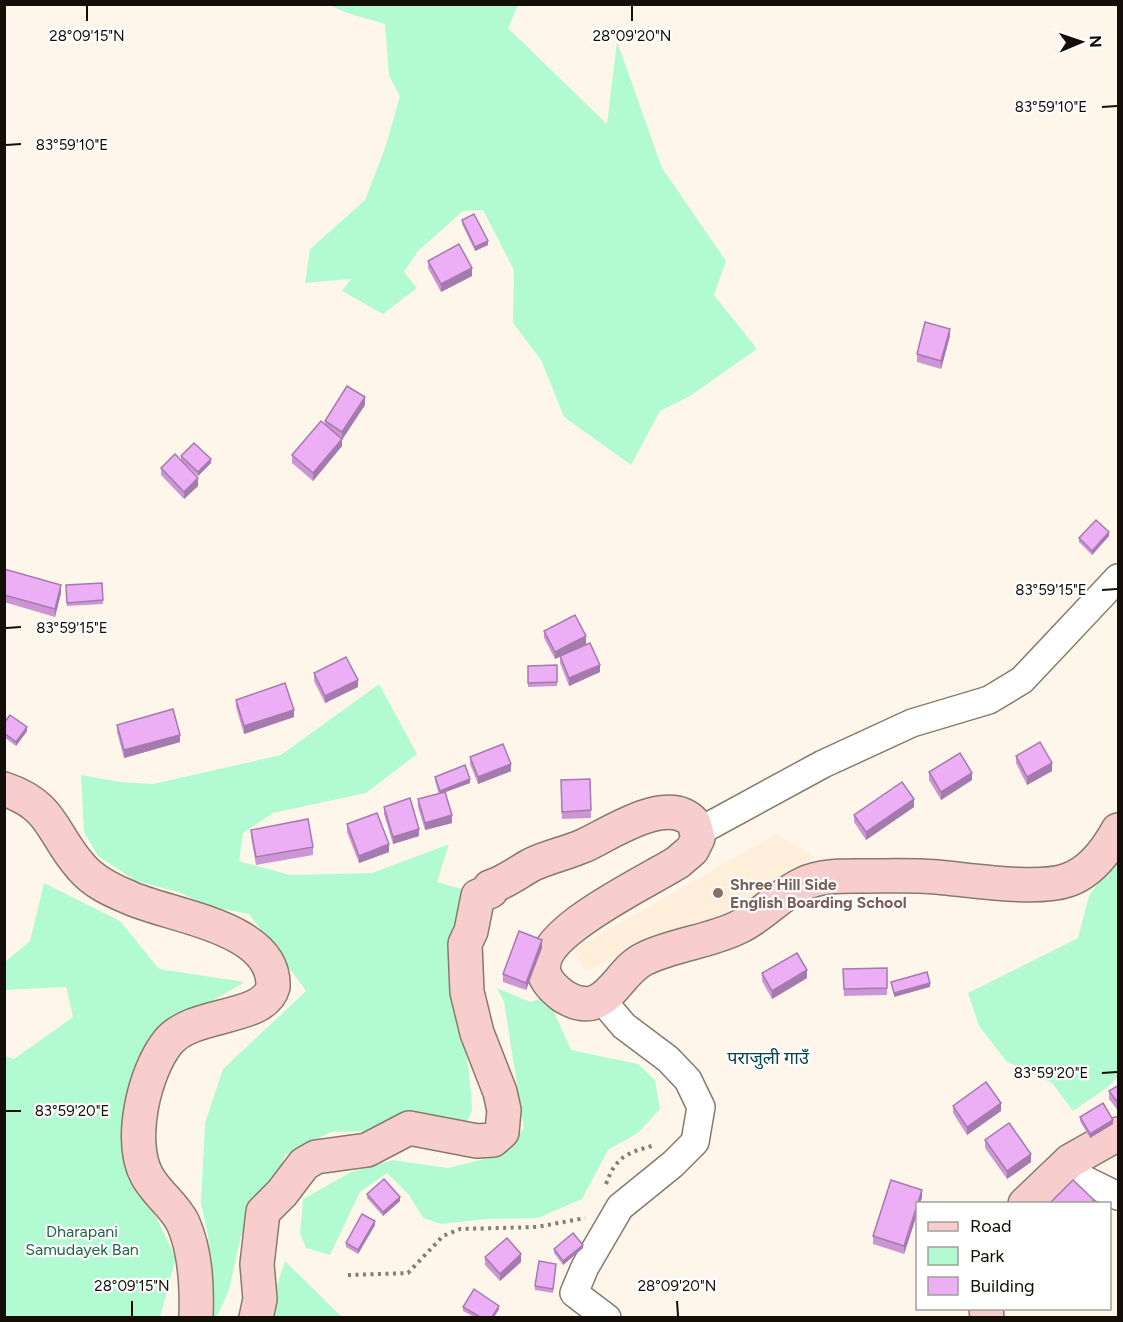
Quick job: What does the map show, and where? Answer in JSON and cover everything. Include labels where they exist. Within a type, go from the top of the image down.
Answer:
[{"type":"street","points":[[1119,578],[1022,680],[989,700],[912,723],[823,764],[698,832],[692,850],[678,862],[586,916],[560,936],[547,952],[543,969],[545,978],[556,990],[579,1003],[601,999],[614,990],[642,960],[738,928],[793,890],[813,880],[896,876],[998,882],[1058,882],[1074,877],[1096,861],[1119,830]]},
{"type":"street","points":[[4,789],[35,803],[89,876],[135,900],[200,918],[226,930],[256,951],[270,969],[273,987],[265,1001],[241,1012],[193,1023],[168,1042],[153,1071],[140,1115],[138,1140],[146,1174],[159,1194],[172,1205],[188,1237],[196,1286],[196,1317]]},
{"type":"street","points":[[256,1317],[261,1290],[257,1264],[263,1212],[282,1193],[303,1164],[316,1157],[367,1150],[409,1128],[477,1141],[493,1140],[502,1132],[504,1110],[500,1092],[477,1033],[467,992],[465,944],[471,931],[478,896],[491,891],[490,887],[504,883],[533,864],[584,845],[648,815],[667,812],[682,815],[691,820],[698,832]]},
{"type":"street","points":[[601,999],[624,1026],[668,1059],[688,1080],[701,1107],[695,1142],[673,1164],[620,1207],[585,1267],[574,1293],[607,1317]]},
{"type":"street","points":[[1026,1202],[1070,1161],[1119,1134]]},
{"type":"street","points":[[1070,1161],[1081,1178],[1119,1196]]},
{"type":"path","points":[[602,1194],[612,1167],[621,1156],[674,1139],[696,1136]]},
{"type":"path","points":[[348,1275],[408,1273],[443,1236],[460,1229],[537,1227],[585,1218],[591,1211]]},
{"type":"shaded area","name":"Shree Hill Side English Boarding School","points":[[776,834],[814,857],[709,931],[681,926],[586,971],[573,950]]},
{"type":"green space","points":[[329,5],[518,5],[508,28],[607,124],[617,41],[662,168],[726,261],[714,295],[757,349],[690,396],[660,411],[631,465],[564,417],[541,360],[513,323],[514,270],[483,210],[463,211],[418,251],[404,272],[417,288],[383,314],[342,291],[351,279],[305,283],[310,249],[365,200],[385,148],[400,96],[389,76],[385,24]]},
{"type":"green space","points":[[379,684],[417,754],[366,793],[273,813],[243,833],[239,861],[290,875],[372,873],[449,844],[437,882],[465,890],[458,917],[455,945],[458,1000],[472,1111],[467,1121],[454,1129],[331,1132],[285,1155],[272,1191],[241,1236],[229,1290],[217,1317],[206,1317],[212,1296],[208,1236],[201,1203],[205,1123],[223,1069],[306,991],[249,914],[207,906],[179,892],[136,881],[98,856],[84,832],[81,775],[121,782],[153,784],[281,755]]},
{"type":"green space","points":[[1118,854],[1118,1076],[1108,1087],[1073,1111],[1052,1083],[1006,1061],[979,1026],[968,993],[1078,938],[1089,896]]},
{"type":"green space","name":"Dharapani Samudayek Ban","points":[[44,883],[120,921],[159,969],[245,982],[148,1038],[130,1164],[176,1258],[160,1317],[5,1317],[5,1056],[14,1059],[73,1017],[66,987],[5,990],[5,962],[30,941]]},
{"type":"green space","points":[[497,988],[530,1002],[547,996],[571,1050],[638,1064],[655,1080],[660,1109],[638,1133],[608,1150],[582,1199],[538,1218],[486,1219],[441,1224],[423,1218],[409,1195],[387,1173],[360,1192],[330,1255],[306,1248],[300,1234],[303,1199],[351,1172],[393,1160],[448,1168],[492,1157],[524,1129],[504,1002]]},
{"type":"green space","points":[[285,1261],[342,1317],[266,1318]]},
{"type":"building","points":[[474,214],[488,241],[475,247],[462,220]]},
{"type":"building","points":[[459,244],[472,268],[441,284],[428,261]]},
{"type":"building","points":[[925,322],[950,329],[941,361],[917,354]]},
{"type":"building","points":[[347,386],[365,397],[342,432],[325,421]]},
{"type":"building","points":[[321,421],[342,439],[313,473],[292,455]]},
{"type":"building","points":[[194,443],[211,459],[198,472],[181,456]]},
{"type":"building","points":[[175,454],[198,478],[184,492],[161,468]]},
{"type":"building","points":[[1096,520],[1109,532],[1092,551],[1079,538]]},
{"type":"building","points":[[4,569],[61,585],[55,609],[4,595]]},
{"type":"building","points":[[102,583],[103,600],[67,603],[66,585]]},
{"type":"building","points":[[575,615],[586,636],[555,652],[544,631]]},
{"type":"building","points":[[590,643],[600,665],[569,678],[560,656]]},
{"type":"building","points":[[346,657],[358,680],[325,696],[314,673]]},
{"type":"building","points":[[557,665],[557,682],[528,683],[528,666]]},
{"type":"building","points":[[285,683],[294,710],[244,726],[236,700]]},
{"type":"building","points":[[173,709],[180,735],[124,750],[117,725]]},
{"type":"building","points":[[10,715],[27,727],[16,742],[4,733],[4,723]]},
{"type":"building","points":[[1040,742],[1052,763],[1027,777],[1016,756]]},
{"type":"building","points":[[503,744],[511,764],[478,777],[470,757]]},
{"type":"building","points":[[960,753],[972,773],[941,792],[929,772]]},
{"type":"building","points":[[465,765],[470,779],[440,791],[435,777]]},
{"type":"building","points":[[590,779],[591,810],[562,812],[561,780]]},
{"type":"building","points":[[902,782],[914,799],[866,832],[854,815]]},
{"type":"building","points":[[445,792],[452,815],[425,823],[418,799]]},
{"type":"building","points":[[410,798],[419,829],[393,837],[384,807]]},
{"type":"building","points":[[377,813],[389,844],[359,856],[347,824]]},
{"type":"building","points":[[308,819],[313,847],[256,857],[251,830]]},
{"type":"building","points":[[519,931],[542,940],[526,983],[503,974]]},
{"type":"building","points":[[797,953],[807,970],[772,991],[762,973]]},
{"type":"building","points":[[887,968],[887,988],[844,989],[843,969]]},
{"type":"building","points":[[927,972],[930,983],[894,993],[891,982]]},
{"type":"building","points":[[986,1082],[1001,1103],[967,1127],[953,1106]]},
{"type":"building","points":[[1119,1085],[1119,1104],[1109,1091]]},
{"type":"building","points":[[1103,1103],[1113,1120],[1090,1134],[1080,1117]]},
{"type":"building","points":[[1009,1123],[1031,1154],[1007,1171],[985,1140]]},
{"type":"building","points":[[384,1179],[400,1197],[383,1212],[367,1194]]},
{"type":"building","points":[[891,1180],[922,1190],[918,1202],[916,1202],[904,1246],[873,1236]]},
{"type":"building","points":[[1073,1180],[1094,1200],[1092,1202],[1051,1202]]},
{"type":"building","points":[[362,1214],[375,1221],[358,1250],[346,1243]]},
{"type":"building","points":[[573,1233],[583,1245],[563,1261],[554,1249]]},
{"type":"building","points":[[507,1238],[521,1254],[500,1274],[485,1257]]},
{"type":"building","points":[[539,1261],[556,1264],[553,1289],[535,1286]]},
{"type":"building","points":[[474,1289],[499,1306],[492,1317],[480,1317],[463,1307]]},
{"type":"place","name":"Shree Hill Side English Boarding School","points":[[718,893]]},
{"type":"district","name":"पराजुली गाउँ","points":[[768,1058]]}]
